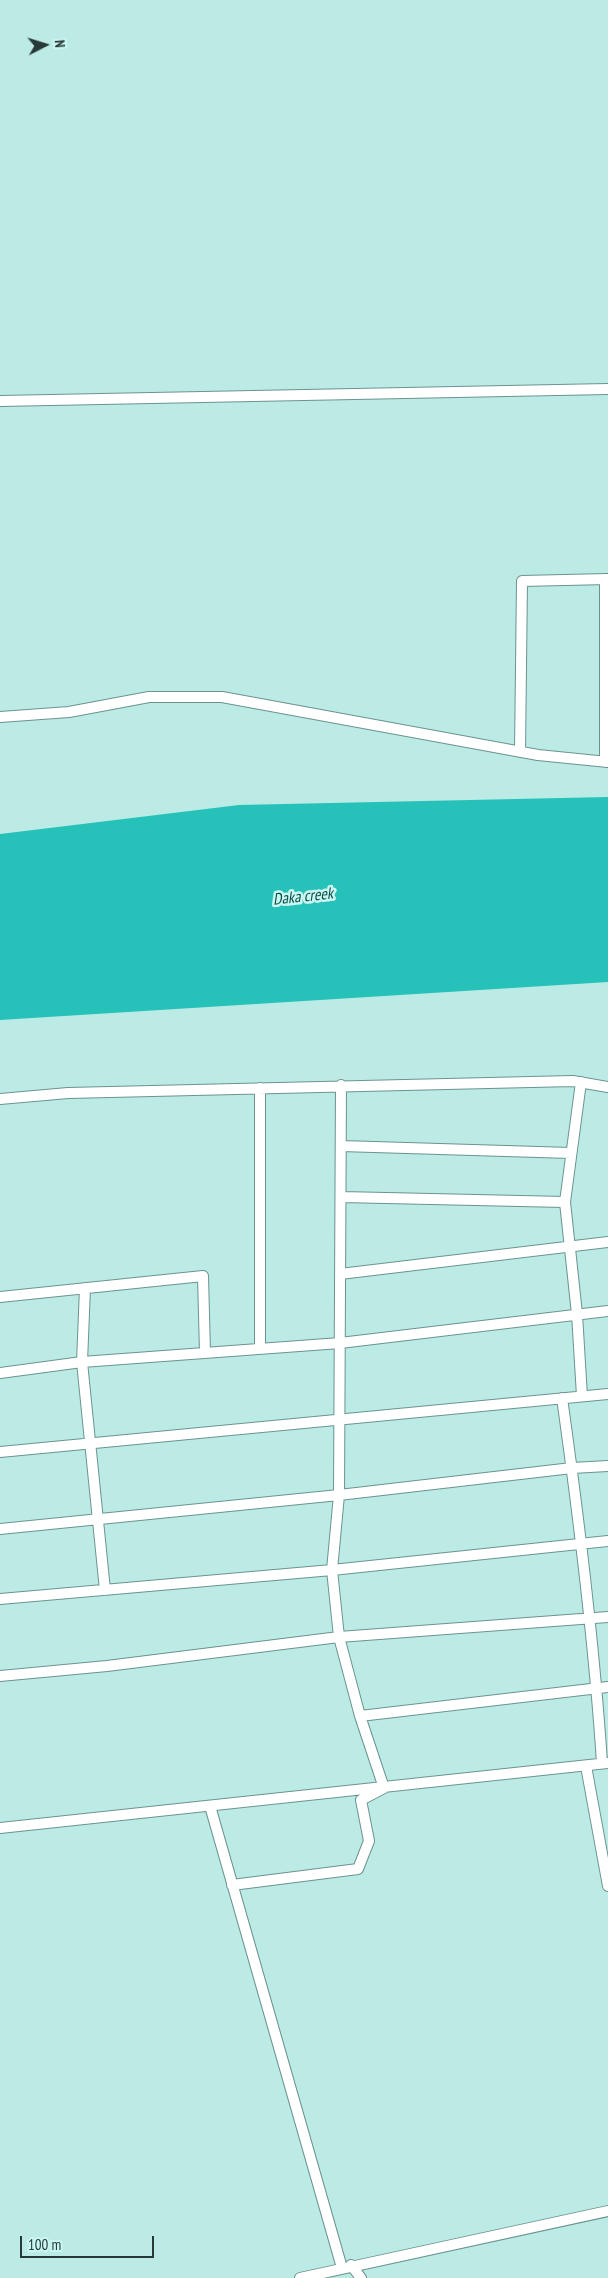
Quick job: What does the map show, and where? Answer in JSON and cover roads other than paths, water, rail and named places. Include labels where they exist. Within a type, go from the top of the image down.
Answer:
[{"type":"street","points":[[0,401],[608,389]]},
{"type":"street","points":[[0,717],[68,712],[150,697],[222,697],[520,752],[607,762],[606,579],[522,581],[520,752]]},
{"type":"street","points":[[581,1082],[565,1202],[577,1314],[582,1396]]},
{"type":"street","points":[[0,1099],[68,1093],[341,1085],[581,1082],[608,1086]]},
{"type":"street","points":[[341,1085],[339,1495],[332,1570],[339,1637],[360,1716],[384,1788]]},
{"type":"street","points":[[260,1088],[260,1349]]},
{"type":"street","points":[[341,1146],[571,1153]]},
{"type":"street","points":[[341,1197],[565,1202]]},
{"type":"street","points":[[340,1274],[569,1245],[608,1242]]},
{"type":"street","points":[[0,1297],[203,1276],[205,1353]]},
{"type":"street","points":[[85,1288],[82,1362],[92,1443],[105,1590]]},
{"type":"street","points":[[0,1372],[82,1362],[340,1343],[608,1311]]},
{"type":"street","points":[[0,1452],[608,1394]]},
{"type":"street","points":[[0,1828],[605,1763],[582,1543],[562,1398]]},
{"type":"street","points":[[0,1529],[339,1495],[572,1468],[608,1466]]},
{"type":"street","points":[[0,1599],[332,1570],[608,1541]]},
{"type":"street","points":[[0,1676],[108,1666],[339,1637],[608,1618]]},
{"type":"street","points":[[360,1716],[608,1687]]},
{"type":"street","points":[[586,1766],[604,1847],[608,1886]]},
{"type":"street","points":[[232,1885],[358,1869],[369,1841],[361,1800],[384,1788]]},
{"type":"street","points":[[210,1806],[347,2267],[361,2278]]},
{"type":"street","points":[[300,2278],[608,2212]]},
{"type":"water","name":"Daka creek","points":[[608,797],[608,982],[0,1020],[0,834],[239,805]]}]
